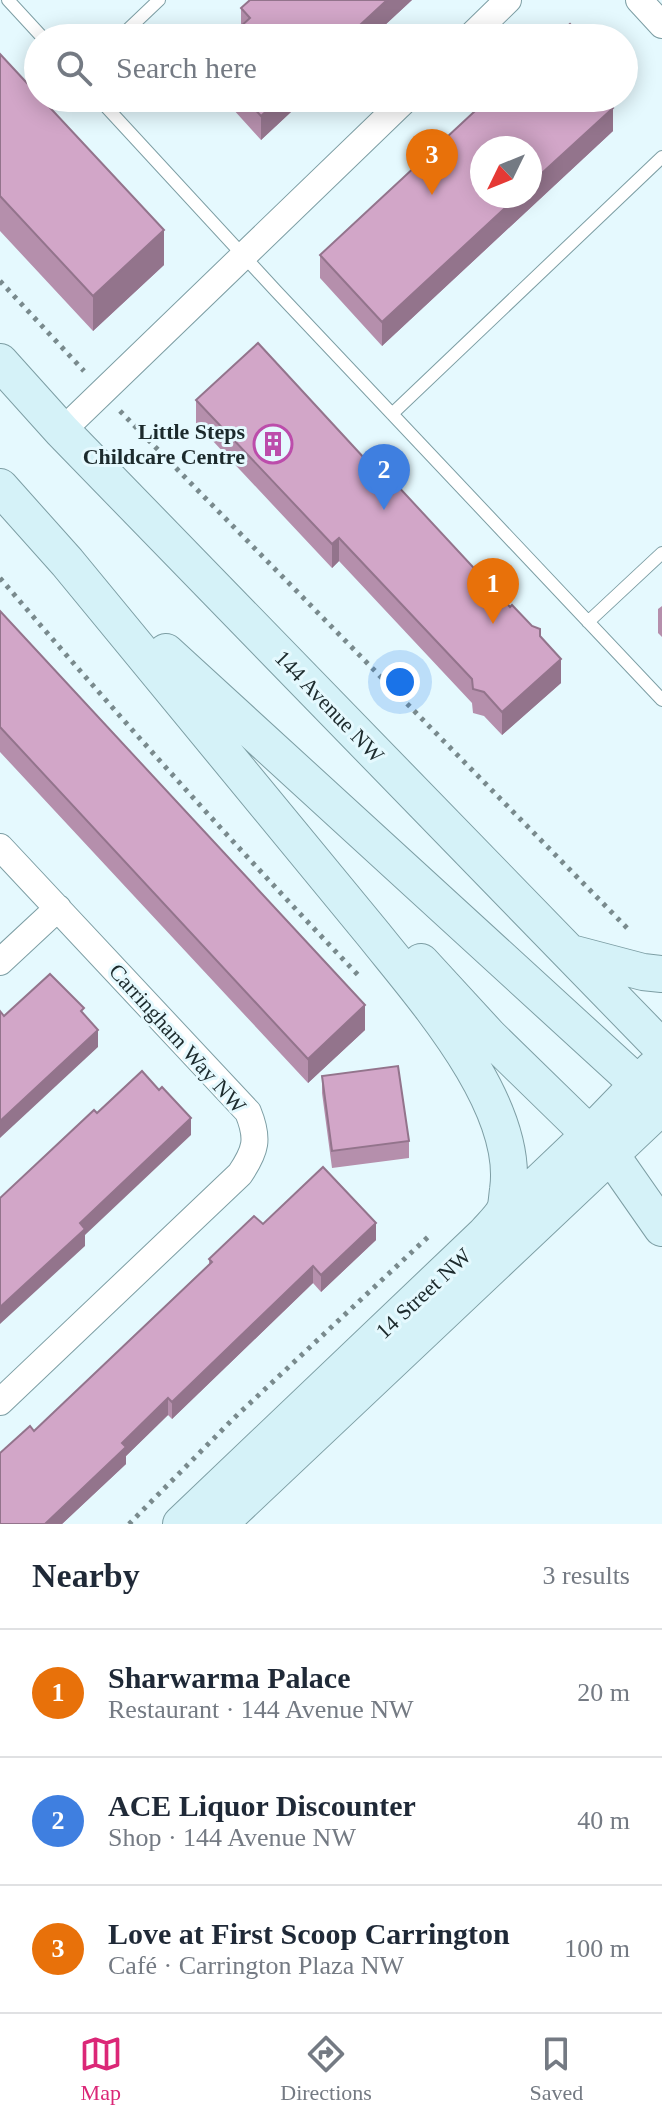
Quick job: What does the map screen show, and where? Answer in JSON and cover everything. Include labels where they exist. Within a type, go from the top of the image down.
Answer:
[{"type":"main road","name":"144 Avenue NW","points":[[0,362],[62,431],[662,1048]]},
{"type":"main road","points":[[0,487],[67,562],[218,744],[421,995],[485,1088],[502,1127],[509,1181],[505,1209],[486,1233]]},
{"type":"main road","points":[[67,562],[656,1084]]},
{"type":"main road","points":[[218,744],[489,1036],[600,1145],[662,1228]]},
{"type":"main road","points":[[571,953],[662,974]]},
{"type":"main road","name":"14 Street NW","points":[[219,1524],[549,1210],[600,1145],[656,1084]]},
{"type":"main road","name":"14 Street NW","points":[[181,1524],[486,1233],[600,1145]]},
{"type":"street","points":[[483,24],[508,0]]},
{"type":"street","points":[[639,0],[662,25]]},
{"type":"street","points":[[62,431],[393,112]]},
{"type":"street","name":"Carringham Way NW","points":[[0,847],[248,1112],[255,1129],[254,1153],[240,1174],[0,1402]]},
{"type":"street","points":[[0,962],[58,908]]},
{"type":"lane","points":[[8,0],[30,24]]},
{"type":"lane","points":[[134,24],[159,0]]},
{"type":"lane","points":[[111,112],[662,700]]},
{"type":"lane","points":[[392,414],[662,157]]},
{"type":"lane","points":[[588,622],[662,553]]},
{"type":"path","points":[[0,281],[102,392],[640,940]]},
{"type":"path","points":[[0,578],[225,835],[365,982]]},
{"type":"path","points":[[129,1524],[233,1419],[434,1230]]},
{"type":"building","points":[[250,0],[387,0],[361,24],[243,24],[250,18],[241,8]]},
{"type":"building","points":[[0,54],[24,80],[24,112],[54,112],[164,230],[93,296],[0,196]]},
{"type":"building","points":[[474,112],[609,112],[542,173],[542,136],[470,136],[470,208],[505,208],[382,322],[320,255]]},
{"type":"building","points":[[258,343],[365,459],[369,455],[510,607],[512,605],[532,626],[540,629],[540,636],[561,659],[502,712],[484,692],[473,689],[472,679],[339,538],[332,544],[196,400]]},
{"type":"building","points":[[0,611],[365,1005],[308,1059],[0,727]]},
{"type":"building","points":[[50,974],[84,1008],[81,1011],[98,1030],[0,1121],[0,1011],[4,1016]]},
{"type":"building","points":[[398,1066],[409,1141],[332,1151],[322,1076]]},
{"type":"building","points":[[142,1071],[191,1118],[80,1223],[85,1229],[0,1307],[0,1198],[94,1110],[97,1113]]},
{"type":"building","points":[[323,1167],[376,1223],[321,1275],[313,1266],[172,1402],[168,1398],[122,1443],[126,1447],[45,1524],[0,1524],[0,1453],[30,1426],[34,1431],[212,1262],[209,1259],[254,1216],[263,1224]]},
{"type":"place","name":"Love at First Scoop Carrington","points":[[432,195]]},
{"type":"place","name":"Little Steps Childcare Centre","points":[[273,444]]},
{"type":"place","name":"ACE Liquor Discounter","points":[[384,510]]},
{"type":"place","name":"Sharwarma Palace","points":[[493,624]]}]
